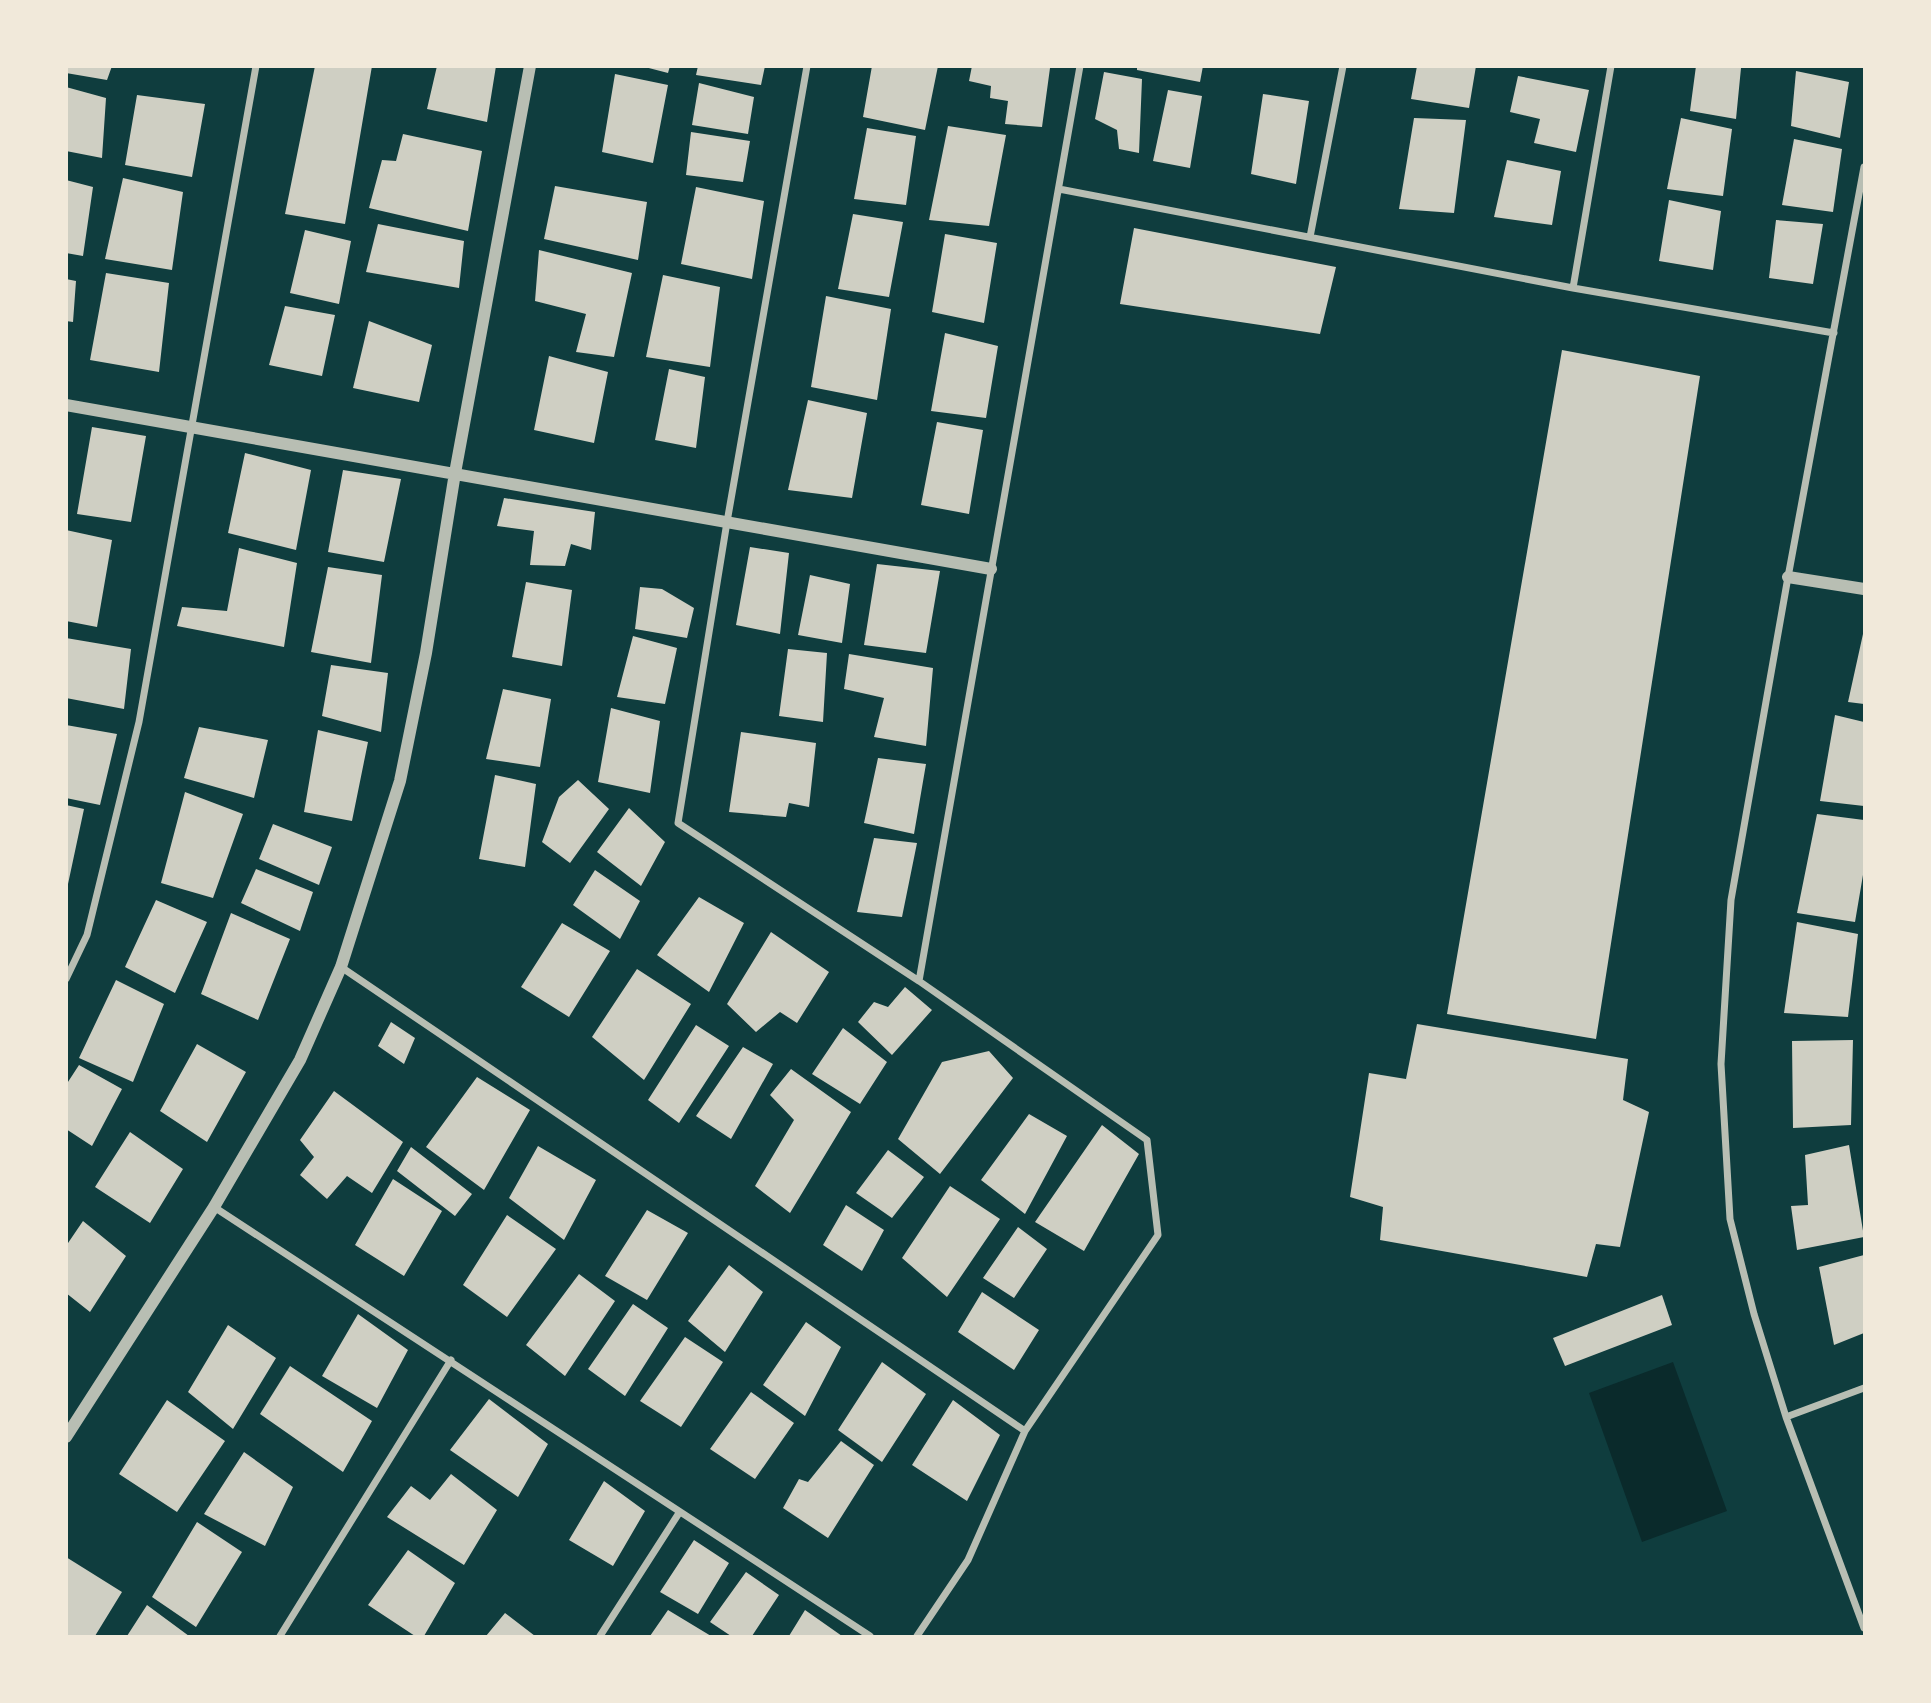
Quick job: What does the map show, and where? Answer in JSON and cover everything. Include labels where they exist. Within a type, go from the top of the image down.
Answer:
[{"type":"street","points":[[66,979],[87,935],[139,722],[256,66]]},
{"type":"street","points":[[66,1437],[214,1207],[300,1060],[341,967],[400,781],[426,653],[455,473],[530,66]]},
{"type":"street","points":[[807,66],[727,522],[678,823],[919,981],[1147,1140],[1158,1235],[1025,1431],[968,1560],[917,1636]]},
{"type":"street","points":[[919,981],[1080,66]]},
{"type":"street","points":[[1310,237],[1343,66]]},
{"type":"street","points":[[1573,288],[1611,66]]},
{"type":"street","points":[[1864,167],[1731,900],[1721,1065],[1730,1219],[1754,1314],[1786,1417],[1864,1628]]},
{"type":"street","points":[[1059,189],[1573,288],[1834,333]]},
{"type":"street","points":[[66,405],[991,569]]},
{"type":"street","points":[[1788,577],[1864,589]]},
{"type":"street","points":[[341,967],[1025,1431]]},
{"type":"street","points":[[214,1207],[870,1636]]},
{"type":"street","points":[[280,1636],[451,1360]]},
{"type":"street","points":[[1786,1417],[1864,1388]]},
{"type":"street","points":[[600,1636],[679,1513]]},
{"type":"water","points":[[1673,1362],[1727,1511],[1642,1542],[1589,1393]]},
{"type":"building","points":[[66,66],[112,66],[107,80],[66,73]]},
{"type":"building","points":[[315,66],[372,66],[345,224],[285,214]]},
{"type":"building","points":[[437,66],[496,66],[487,122],[427,109]]},
{"type":"building","points":[[641,66],[670,66],[668,73]]},
{"type":"building","points":[[698,66],[765,66],[761,85],[696,75]]},
{"type":"building","points":[[872,66],[938,66],[925,130],[863,117]]},
{"type":"building","points":[[972,66],[1050,68],[1042,127],[1005,124],[1008,101],[990,98],[991,86],[969,81]]},
{"type":"building","points":[[1137,66],[1203,66],[1200,82],[1137,70]]},
{"type":"building","points":[[1417,66],[1476,66],[1469,108],[1411,99]]},
{"type":"building","points":[[1696,66],[1741,68],[1736,119],[1690,111]]},
{"type":"building","points":[[1796,71],[1849,82],[1840,138],[1791,126]]},
{"type":"building","points":[[1104,72],[1142,79],[1139,153],[1119,149],[1117,130],[1095,119]]},
{"type":"building","points":[[615,74],[668,85],[653,163],[602,152]]},
{"type":"building","points":[[1518,76],[1589,90],[1576,152],[1534,143],[1540,119],[1510,112]]},
{"type":"building","points":[[699,83],[754,97],[748,134],[692,125]]},
{"type":"building","points":[[66,87],[106,98],[102,158],[66,151]]},
{"type":"building","points":[[1168,90],[1202,96],[1190,168],[1153,161]]},
{"type":"building","points":[[1263,94],[1309,101],[1296,184],[1251,174]]},
{"type":"building","points":[[137,95],[205,104],[192,177],[125,165]]},
{"type":"building","points":[[1414,118],[1466,120],[1454,213],[1399,209]]},
{"type":"building","points":[[1681,118],[1732,129],[1723,196],[1667,189]]},
{"type":"building","points":[[948,126],[1006,135],[989,226],[929,220]]},
{"type":"building","points":[[867,128],[916,136],[906,205],[854,199]]},
{"type":"building","points":[[691,132],[750,141],[743,182],[686,175]]},
{"type":"building","points":[[403,134],[482,151],[468,231],[369,208],[382,160],[396,161]]},
{"type":"building","points":[[1794,139],[1842,149],[1833,212],[1782,205]]},
{"type":"building","points":[[1507,160],[1561,171],[1552,225],[1494,217]]},
{"type":"building","points":[[123,178],[183,192],[172,270],[105,259]]},
{"type":"building","points":[[66,180],[93,187],[83,256],[66,253]]},
{"type":"building","points":[[555,186],[647,202],[638,260],[544,239]]},
{"type":"building","points":[[696,187],[764,201],[752,279],[681,264]]},
{"type":"building","points":[[1669,200],[1721,211],[1713,270],[1659,261]]},
{"type":"building","points":[[853,214],[903,222],[889,297],[838,289]]},
{"type":"building","points":[[1776,220],[1823,224],[1813,284],[1769,278]]},
{"type":"building","points":[[378,224],[464,241],[459,288],[366,272]]},
{"type":"building","points":[[1134,228],[1336,267],[1320,334],[1120,304]]},
{"type":"building","points":[[305,230],[351,241],[339,304],[290,293]]},
{"type":"building","points":[[945,234],[997,243],[984,323],[932,312]]},
{"type":"building","points":[[539,250],[632,273],[614,357],[576,352],[586,314],[535,301]]},
{"type":"building","points":[[106,273],[169,283],[159,372],[90,360]]},
{"type":"building","points":[[663,275],[720,287],[710,367],[646,357]]},
{"type":"building","points":[[66,279],[76,281],[73,322],[66,321]]},
{"type":"building","points":[[826,296],[891,309],[877,400],[811,387]]},
{"type":"building","points":[[285,306],[335,315],[322,376],[269,365]]},
{"type":"building","points":[[369,321],[432,345],[419,402],[353,388]]},
{"type":"building","points":[[945,333],[998,346],[986,418],[931,411]]},
{"type":"building","points":[[1562,350],[1700,376],[1596,1039],[1447,1014]]},
{"type":"building","points":[[549,356],[608,372],[594,443],[534,430]]},
{"type":"building","points":[[669,369],[705,377],[696,448],[655,440]]},
{"type":"building","points":[[808,400],[867,413],[852,498],[788,490]]},
{"type":"building","points":[[937,422],[983,430],[969,514],[921,505]]},
{"type":"building","points":[[92,427],[146,436],[131,522],[77,514]]},
{"type":"building","points":[[245,453],[311,470],[296,550],[228,533]]},
{"type":"building","points":[[343,470],[401,479],[384,562],[328,552]]},
{"type":"building","points":[[504,498],[595,512],[591,550],[571,544],[565,566],[530,565],[534,531],[497,526]]},
{"type":"building","points":[[66,530],[112,540],[97,627],[66,621]]},
{"type":"building","points":[[750,547],[789,553],[780,634],[736,625]]},
{"type":"building","points":[[239,548],[297,563],[284,647],[177,626],[182,607],[227,611]]},
{"type":"building","points":[[877,564],[940,571],[926,653],[864,645]]},
{"type":"building","points":[[328,567],[382,575],[371,663],[311,652]]},
{"type":"building","points":[[810,575],[850,584],[842,643],[798,635]]},
{"type":"building","points":[[526,582],[572,590],[562,666],[512,657]]},
{"type":"building","points":[[640,587],[662,589],[694,608],[687,638],[635,629]]},
{"type":"building","points":[[1864,634],[1864,704],[1848,702]]},
{"type":"building","points":[[633,636],[677,648],[665,704],[617,697]]},
{"type":"building","points":[[66,638],[131,649],[124,709],[66,698]]},
{"type":"building","points":[[788,649],[827,653],[823,722],[779,716]]},
{"type":"building","points":[[849,654],[933,668],[926,746],[874,737],[884,698],[844,689]]},
{"type":"building","points":[[331,665],[388,673],[381,732],[322,716]]},
{"type":"building","points":[[503,689],[551,699],[540,767],[486,759]]},
{"type":"building","points":[[611,708],[660,721],[650,793],[598,782]]},
{"type":"building","points":[[1835,715],[1864,722],[1864,806],[1820,801]]},
{"type":"building","points":[[66,725],[117,734],[100,805],[66,798]]},
{"type":"building","points":[[199,727],[268,740],[254,798],[184,778]]},
{"type":"building","points":[[318,730],[368,742],[352,821],[304,812]]},
{"type":"building","points":[[741,732],[816,743],[809,807],[789,803],[786,817],[729,812]]},
{"type":"building","points":[[878,758],[926,764],[914,834],[864,823]]},
{"type":"building","points":[[495,775],[536,784],[525,867],[479,859]]},
{"type":"building","points":[[578,780],[609,809],[570,863],[542,842],[559,797]]},
{"type":"building","points":[[185,792],[243,814],[213,898],[161,883]]},
{"type":"building","points":[[66,805],[84,809],[68,884],[66,883]]},
{"type":"building","points":[[629,808],[665,842],[641,886],[597,852]]},
{"type":"building","points":[[1817,814],[1864,820],[1864,869],[1855,922],[1797,913]]},
{"type":"building","points":[[273,824],[332,847],[319,885],[259,859]]},
{"type":"building","points":[[874,838],[917,843],[902,917],[857,912]]},
{"type":"building","points":[[256,869],[313,892],[300,931],[241,903]]},
{"type":"building","points":[[595,870],[640,901],[620,939],[573,905]]},
{"type":"building","points":[[699,897],[744,923],[709,992],[657,955]]},
{"type":"building","points":[[156,900],[207,922],[175,993],[125,967]]},
{"type":"building","points":[[231,913],[290,939],[258,1020],[201,994]]},
{"type":"building","points":[[1797,922],[1858,934],[1848,1017],[1784,1013]]},
{"type":"building","points":[[562,923],[610,951],[569,1017],[521,987]]},
{"type":"building","points":[[771,932],[829,972],[797,1023],[780,1012],[756,1032],[727,1004]]},
{"type":"building","points":[[637,969],[691,1004],[644,1080],[592,1037]]},
{"type":"building","points":[[116,980],[164,1004],[133,1082],[79,1058]]},
{"type":"building","points":[[905,987],[932,1010],[892,1055],[858,1022],[874,1002],[888,1007]]},
{"type":"building","points":[[391,1022],[415,1038],[404,1064],[378,1046]]},
{"type":"building","points":[[1417,1024],[1628,1059],[1623,1100],[1649,1112],[1620,1247],[1596,1244],[1587,1277],[1380,1240],[1383,1207],[1350,1197],[1369,1073],[1406,1079]]},
{"type":"building","points":[[696,1025],[729,1046],[679,1123],[648,1100]]},
{"type":"building","points":[[843,1028],[887,1062],[860,1104],[812,1074]]},
{"type":"building","points":[[1853,1040],[1851,1125],[1793,1128],[1792,1041]]},
{"type":"building","points":[[197,1044],[246,1072],[207,1142],[160,1111]]},
{"type":"building","points":[[743,1047],[773,1064],[731,1139],[696,1116]]},
{"type":"building","points":[[989,1051],[1013,1078],[940,1174],[898,1139],[942,1062]]},
{"type":"building","points":[[79,1065],[122,1089],[92,1146],[66,1129],[66,1085]]},
{"type":"building","points":[[791,1069],[851,1112],[790,1213],[755,1186],[794,1120],[770,1095]]},
{"type":"building","points":[[477,1077],[530,1110],[484,1190],[426,1147]]},
{"type":"building","points":[[334,1091],[403,1142],[372,1193],[347,1176],[327,1199],[300,1175],[314,1157],[300,1140]]},
{"type":"building","points":[[1029,1114],[1067,1136],[1025,1214],[981,1180]]},
{"type":"building","points":[[1102,1125],[1139,1154],[1084,1251],[1035,1222]]},
{"type":"building","points":[[130,1132],[183,1169],[150,1223],[95,1187]]},
{"type":"building","points":[[1849,1145],[1864,1237],[1797,1250],[1791,1206],[1808,1205],[1805,1155]]},
{"type":"building","points":[[538,1146],[596,1180],[564,1240],[509,1198]]},
{"type":"building","points":[[411,1147],[472,1194],[455,1216],[397,1171]]},
{"type":"building","points":[[888,1150],[924,1177],[892,1218],[856,1193]]},
{"type":"building","points":[[393,1179],[442,1211],[404,1276],[355,1245]]},
{"type":"building","points":[[950,1186],[1000,1219],[947,1297],[902,1258]]},
{"type":"building","points":[[846,1205],[884,1230],[862,1271],[823,1245]]},
{"type":"building","points":[[647,1210],[688,1233],[647,1300],[605,1276]]},
{"type":"building","points":[[507,1215],[556,1249],[507,1317],[463,1285]]},
{"type":"building","points":[[83,1221],[126,1256],[90,1312],[66,1293],[66,1246]]},
{"type":"building","points":[[1018,1227],[1047,1249],[1014,1298],[983,1278]]},
{"type":"building","points":[[1864,1255],[1864,1333],[1834,1345],[1819,1267]]},
{"type":"building","points":[[729,1265],[763,1292],[725,1352],[688,1321]]},
{"type":"building","points":[[579,1274],[615,1301],[565,1376],[526,1345]]},
{"type":"building","points":[[982,1292],[1039,1330],[1014,1370],[958,1332]]},
{"type":"building","points":[[1662,1295],[1672,1325],[1565,1366],[1553,1338]]},
{"type":"building","points":[[633,1304],[668,1328],[625,1396],[588,1369]]},
{"type":"building","points":[[358,1314],[408,1350],[377,1408],[322,1376]]},
{"type":"building","points":[[806,1322],[841,1347],[805,1416],[763,1385]]},
{"type":"building","points":[[228,1325],[276,1358],[233,1429],[188,1392]]},
{"type":"building","points":[[685,1337],[723,1362],[681,1427],[640,1401]]},
{"type":"building","points":[[882,1362],[926,1394],[882,1462],[838,1430]]},
{"type":"building","points":[[290,1366],[372,1421],[343,1472],[260,1414]]},
{"type":"building","points":[[751,1392],[794,1423],[755,1479],[710,1449]]},
{"type":"building","points":[[489,1399],[548,1444],[518,1497],[450,1450]]},
{"type":"building","points":[[167,1400],[225,1441],[177,1512],[119,1474]]},
{"type":"building","points":[[953,1400],[1000,1435],[967,1501],[912,1465]]},
{"type":"building","points":[[841,1441],[874,1465],[828,1538],[783,1508],[799,1479],[808,1482]]},
{"type":"building","points":[[244,1452],[293,1487],[265,1546],[204,1514]]},
{"type":"building","points":[[451,1474],[497,1510],[464,1565],[387,1517],[411,1486],[430,1500]]},
{"type":"building","points":[[604,1481],[645,1511],[613,1566],[569,1540]]},
{"type":"building","points":[[197,1522],[242,1552],[196,1627],[152,1597]]},
{"type":"building","points":[[694,1540],[729,1563],[698,1614],[660,1592]]},
{"type":"building","points":[[408,1550],[455,1583],[424,1636],[415,1636],[368,1605]]},
{"type":"building","points":[[66,1557],[122,1592],[95,1636],[66,1636]]},
{"type":"building","points":[[746,1572],[779,1595],[752,1636],[731,1636],[710,1622]]},
{"type":"building","points":[[147,1605],[189,1636],[127,1636]]},
{"type":"building","points":[[668,1610],[711,1636],[650,1636]]},
{"type":"building","points":[[805,1610],[842,1636],[789,1636]]},
{"type":"building","points":[[505,1613],[535,1636],[486,1636]]}]
